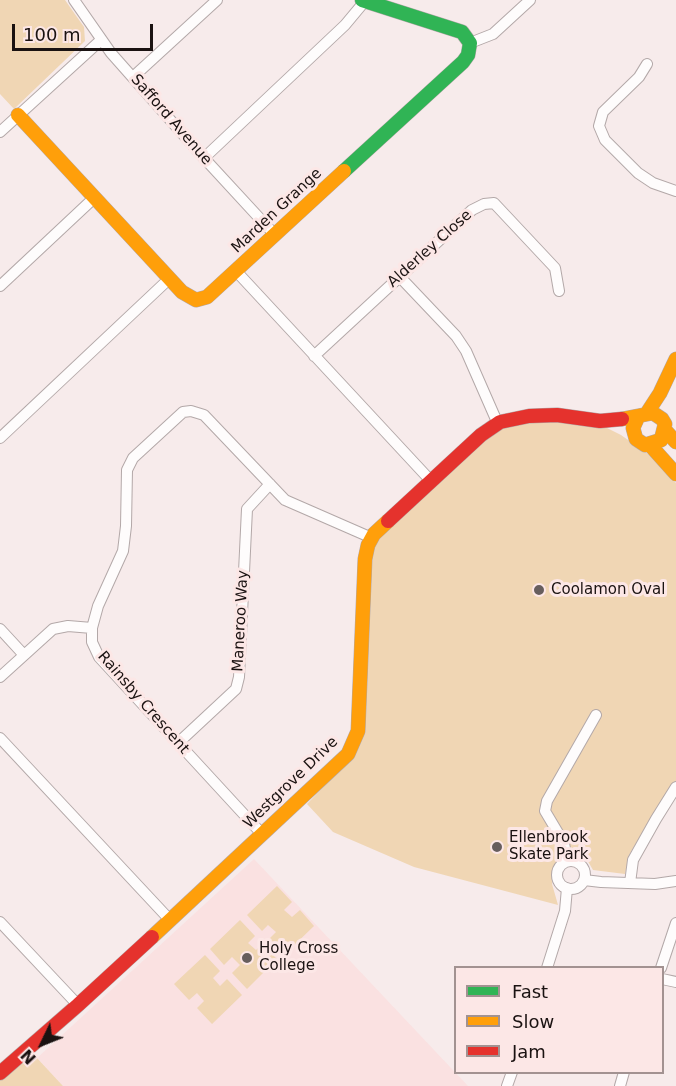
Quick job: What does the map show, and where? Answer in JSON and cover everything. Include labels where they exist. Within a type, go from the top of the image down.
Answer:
[{"type":"street","name":"Safford Avenue","points":[[74,0],[101,40],[275,235]]},
{"type":"street","points":[[133,77],[217,0]]},
{"type":"street","points":[[204,158],[345,24],[363,0],[462,32],[470,43],[493,34],[530,0]]},
{"type":"street","points":[[0,132],[101,40]]},
{"type":"street","name":"Marden Grange","points":[[18,115],[182,292],[196,300],[207,297],[463,62],[468,55],[470,43]]},
{"type":"street","points":[[647,64],[639,77],[603,112],[598,126],[605,140],[638,173],[653,183],[676,191]]},
{"type":"street","points":[[0,286],[94,198]]},
{"type":"street","name":"Alderley Close","points":[[314,356],[472,210],[484,204],[494,203],[555,268],[559,291]]},
{"type":"street","points":[[236,271],[431,482]]},
{"type":"street","points":[[399,276],[456,336],[466,351],[498,424]]},
{"type":"street","points":[[0,438],[170,278]]},
{"type":"street","points":[[634,434],[634,422],[660,393],[675,363]]},
{"type":"street","points":[[650,445],[661,440],[675,363]]},
{"type":"street","points":[[0,677],[52,629],[68,626],[92,628],[98,606],[123,550],[127,470],[133,458],[183,412],[191,411],[204,415],[285,500],[372,538],[481,435],[498,424],[529,416],[556,415],[600,421],[634,434],[640,442],[650,445],[676,474]]},
{"type":"street","points":[[600,421],[653,413],[676,442]]},
{"type":"street","name":"Maneroo Way","points":[[178,743],[236,688],[239,677],[247,509],[270,484]]},
{"type":"street","name":"Westgrove Drive","points":[[0,1073],[78,1005],[348,754],[358,731],[365,559],[372,538]]},
{"type":"street","name":"Rainsby Crescent","points":[[92,628],[92,642],[99,657],[262,834]]},
{"type":"street","points":[[0,629],[24,655]]},
{"type":"street","points":[[567,861],[564,843],[546,811],[547,801],[596,715]]},
{"type":"street","points":[[0,738],[170,920]]},
{"type":"street","points":[[630,883],[633,860],[676,787]]},
{"type":"street","points":[[567,861],[580,864],[584,871],[584,880],[579,886],[567,888],[560,883],[557,875],[560,866],[567,861]]},
{"type":"street","points":[[584,880],[675,884]]},
{"type":"street","points":[[548,966],[565,911],[567,888]]},
{"type":"street","points":[[0,922],[78,1005]]},
{"type":"street","points":[[662,966],[676,923]]},
{"type":"shaded area","points":[[0,0],[65,0],[84,27],[85,41],[14,109],[0,94]]},
{"type":"shaded area","points":[[537,421],[601,425],[621,435],[651,456],[676,483],[676,781],[629,855],[625,874],[593,870],[586,858],[575,851],[561,856],[554,865],[552,884],[558,905],[414,867],[333,832],[307,804],[351,758],[368,564],[377,536],[481,441],[500,428]]},
{"type":"shaded area","name":"Holy Cross College","points":[[254,859],[454,1071],[454,1074],[468,1086],[63,1086],[37,1058]]},
{"type":"shaded area","points":[[277,886],[292,902],[284,910],[292,917],[300,910],[314,926],[284,955],[269,939],[276,932],[268,925],[262,931],[247,915]]},
{"type":"shaded area","points":[[240,920],[255,936],[248,943],[256,950],[262,944],[277,959],[247,989],[232,973],[240,965],[232,957],[224,965],[210,949]]},
{"type":"shaded area","points":[[205,955],[220,971],[213,978],[220,986],[227,979],[242,995],[212,1024],[197,1008],[204,1001],[197,993],[189,1000],[174,984]]},
{"type":"shaded area","points":[[23,1058],[30,1065],[37,1058],[63,1086],[0,1086],[0,1080]]},
{"type":"traffic: fast","points":[[344,171],[463,62],[468,55],[470,43],[462,32],[362,0]]},
{"type":"traffic: slow","points":[[18,115],[182,292],[196,300],[207,297],[344,171]]},
{"type":"traffic: slow","points":[[647,413],[660,393],[676,359]]},
{"type":"traffic: slow","points":[[622,419],[653,413],[665,424],[661,440],[645,445],[636,439],[633,428],[638,417]]},
{"type":"traffic: slow","points":[[665,430],[676,442]]},
{"type":"traffic: slow","points":[[650,445],[676,474]]},
{"type":"traffic: slow","points":[[152,937],[348,754],[358,731],[365,559],[368,545],[374,534],[388,521]]},
{"type":"traffic: jam","points":[[388,521],[481,435],[500,422],[529,416],[557,415],[600,421],[622,419]]},
{"type":"traffic: jam","points":[[0,1073],[152,937]]},
{"type":"place","name":"Coolamon Oval","points":[[539,590]]},
{"type":"place","name":"Ellenbrook Skate Park","points":[[497,847]]},
{"type":"place","name":"Holy Cross College","points":[[247,958]]}]
